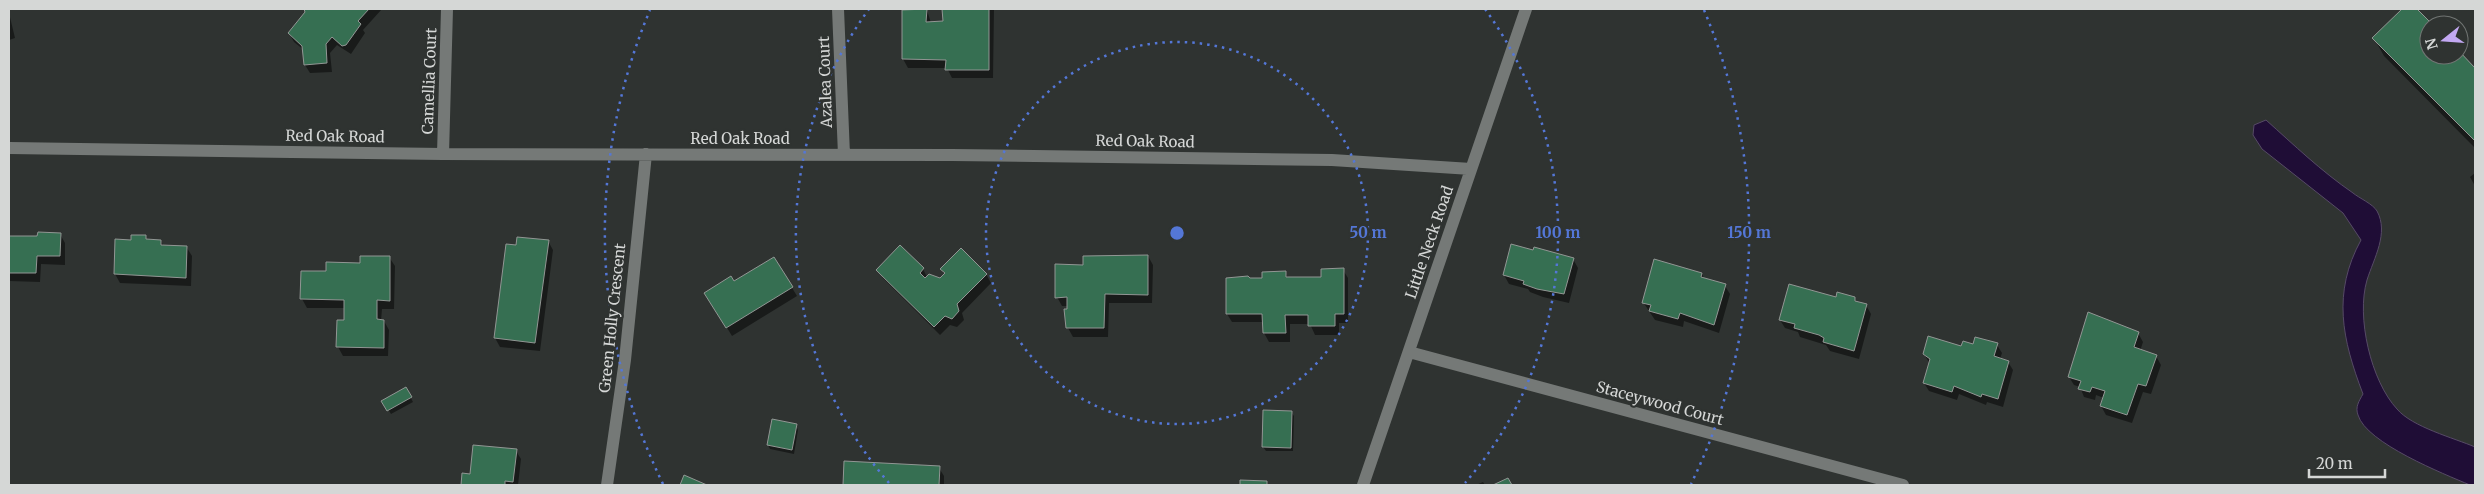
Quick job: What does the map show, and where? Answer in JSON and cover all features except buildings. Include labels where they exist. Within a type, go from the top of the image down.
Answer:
[{"type":"street","name":"Camellia Court","points":[[443,154],[447,9]]},
{"type":"street","name":"Azalea Court","points":[[838,9],[844,155]]},
{"type":"street","name":"Little Neck Road","points":[[1363,485],[1526,9]]},
{"type":"street","name":"Red Oak Road","points":[[9,148],[443,154],[844,155],[1332,160],[1471,169]]},
{"type":"street","name":"Green Holly Crescent","points":[[607,485],[624,360],[646,154]]},
{"type":"street","name":"Staceywood Court","points":[[1408,352],[1903,485]]},
{"type":"shaded area","points":[[2266,120],[2319,167],[2377,211],[2380,219],[2381,237],[2367,280],[2363,312],[2368,348],[2373,366],[2388,397],[2404,415],[2423,427],[2475,447],[2475,485],[2458,480],[2390,447],[2364,426],[2357,409],[2363,394],[2345,335],[2343,316],[2346,279],[2361,240],[2343,213],[2262,149],[2253,135],[2254,125]]}]
